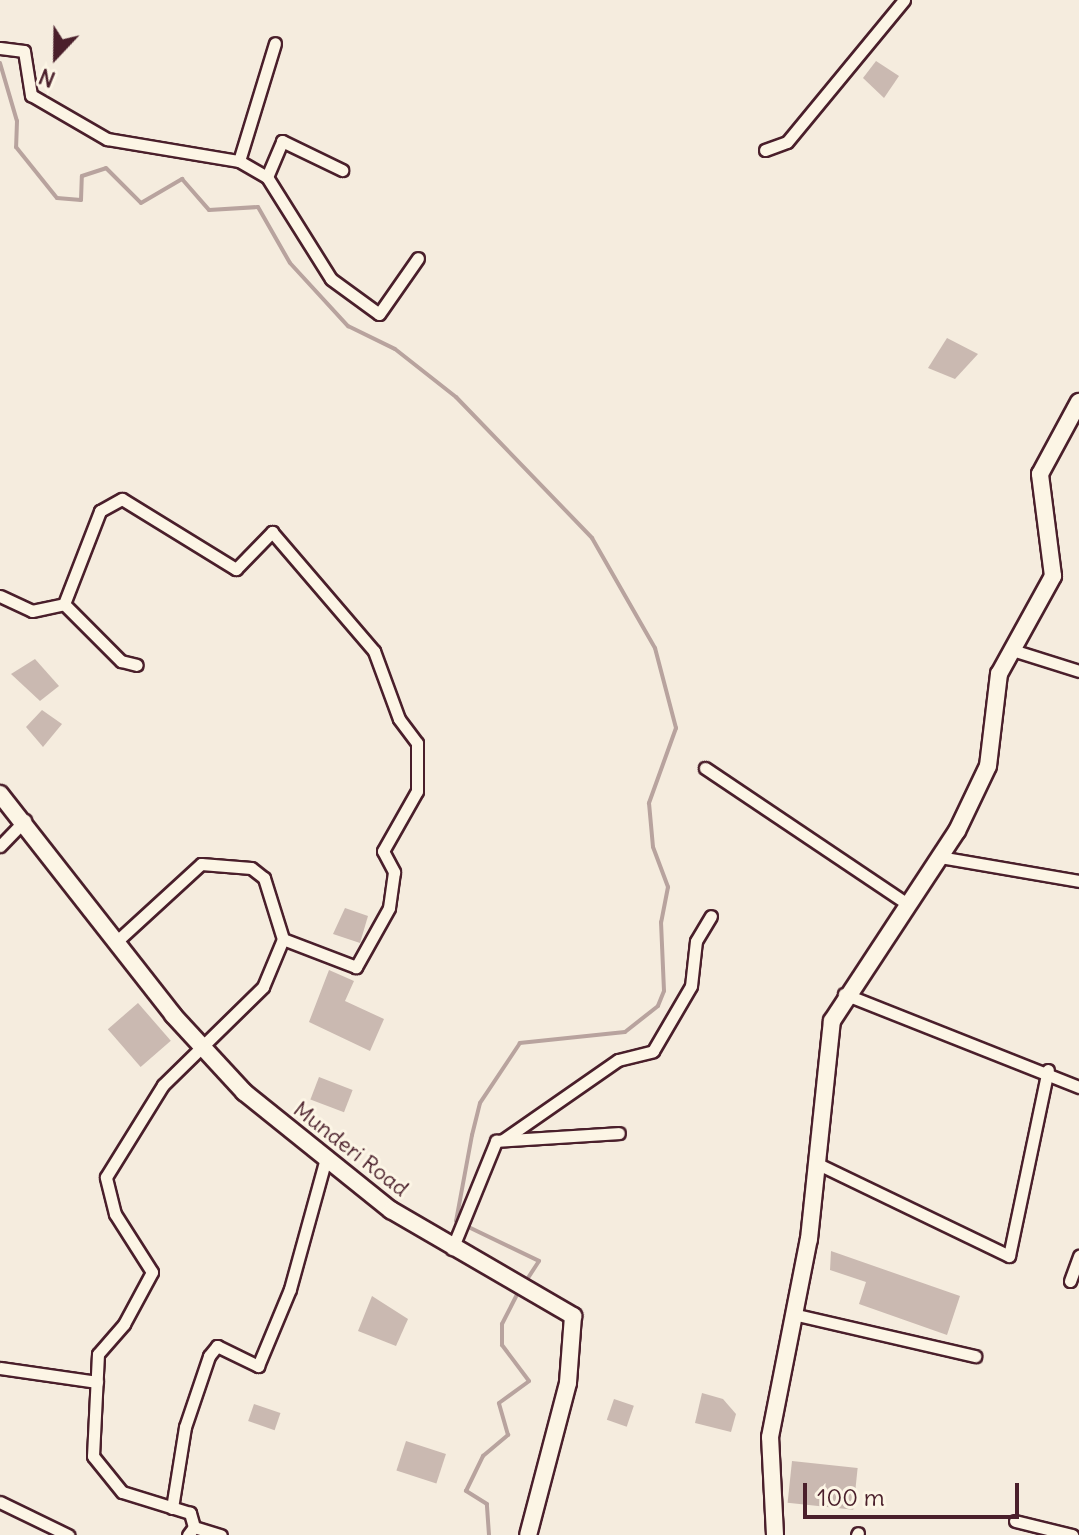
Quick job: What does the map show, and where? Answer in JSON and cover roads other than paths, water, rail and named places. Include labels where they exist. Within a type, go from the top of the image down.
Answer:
[{"type":"main road","points":[[775,1535],[770,1437],[797,1315],[816,1163],[825,1050],[843,994],[940,857],[988,766],[993,703],[1012,650],[1053,576],[1040,474],[1079,402]]},
{"type":"main road","name":"Munderi Road","points":[[0,794],[25,820],[198,1045],[326,1158],[516,1283],[573,1316],[576,1340],[528,1535]]},
{"type":"street","points":[[765,150],[787,142],[904,0]]},
{"type":"street","points":[[239,161],[275,43]]},
{"type":"street","points":[[4,48],[24,51],[31,95],[107,139],[239,161],[267,177],[331,279],[379,314],[418,258]]},
{"type":"street","points":[[267,177],[282,141],[342,170]]},
{"type":"street","points":[[64,604],[100,511],[122,499],[236,569],[272,532],[374,651],[399,719],[417,743],[417,791],[383,851],[394,872],[389,908],[356,967],[283,939]]},
{"type":"street","points":[[0,596],[32,611],[64,604]]},
{"type":"street","points":[[64,604],[121,661],[137,665]]},
{"type":"street","points":[[1012,650],[1079,671]]},
{"type":"street","points":[[705,768],[906,903]]},
{"type":"street","points":[[0,846],[25,820]]},
{"type":"street","points":[[940,857],[1079,881]]},
{"type":"street","points":[[118,940],[201,864],[251,868],[264,878],[283,939],[263,987],[233,1023],[198,1045],[106,1177],[115,1214],[152,1272],[124,1324],[98,1354],[93,1456],[122,1492],[190,1513],[191,1531],[221,1535]]},
{"type":"street","points":[[456,1242],[487,1156],[503,1140],[618,1060],[653,1051],[691,986],[696,941],[711,916]]},
{"type":"street","points":[[843,994],[1048,1070],[1079,1087]]},
{"type":"street","points":[[816,1163],[1009,1256],[1048,1070]]},
{"type":"street","points":[[503,1140],[619,1133]]},
{"type":"street","points":[[172,1508],[185,1427],[209,1356],[217,1346],[258,1366],[290,1289],[326,1158]]},
{"type":"street","points":[[1070,1281],[1079,1256]]},
{"type":"street","points":[[797,1315],[975,1356]]},
{"type":"street","points":[[0,1368],[97,1382]]},
{"type":"street","points":[[0,1502],[68,1535]]},
{"type":"street","points":[[1015,1521],[1072,1535]]},
{"type":"waterway","points":[[0,63],[17,121],[16,147],[57,198],[81,200],[82,176],[106,168],[141,203],[182,179],[209,210],[258,207],[290,263],[348,326],[395,349],[456,397],[592,538],[655,648],[676,728],[649,803],[653,847],[668,887],[661,922],[664,991],[658,1006],[625,1032],[520,1043],[480,1103],[472,1135],[456,1221],[539,1261],[524,1284]]},
{"type":"waterway","points":[[489,1535],[487,1504],[466,1491],[483,1456],[508,1435],[499,1403],[529,1381],[502,1345],[502,1324],[519,1291]]}]
